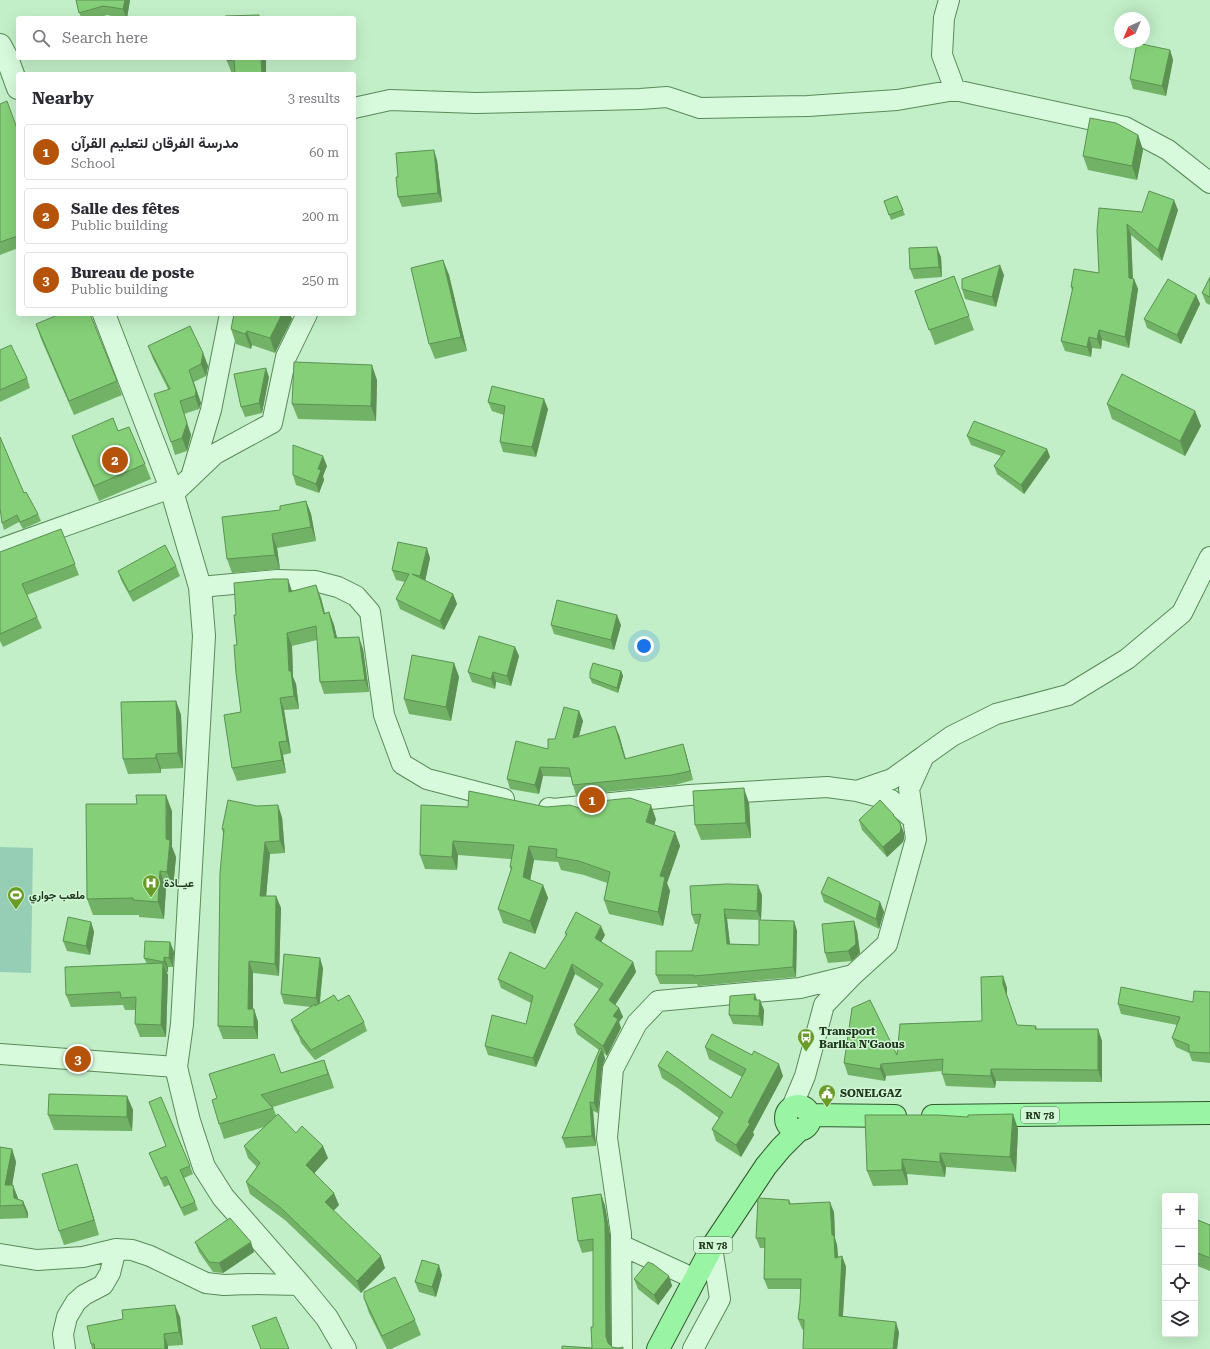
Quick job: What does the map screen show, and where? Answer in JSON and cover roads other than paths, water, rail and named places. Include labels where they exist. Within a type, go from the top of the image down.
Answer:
[{"type":"main road","name":"RN 78","points":[[658,1349],[712,1247],[766,1166],[781,1148],[799,1118],[870,1115],[956,1117],[1210,1113]]},
{"type":"street","points":[[949,0],[944,18],[942,55],[955,90]]},
{"type":"street","points":[[0,45],[7,58],[16,83]]},
{"type":"street","points":[[356,108],[390,100],[476,103],[667,97],[700,108],[808,106],[897,100],[955,90],[1125,127],[1168,150],[1210,183]]},
{"type":"street","points":[[105,316],[172,491],[200,587],[204,636],[182,1024],[176,1067],[189,1121],[204,1167],[223,1197],[327,1318],[345,1349]]},
{"type":"street","points":[[191,477],[210,410],[230,316]]},
{"type":"street","points":[[0,549],[172,491],[191,477],[215,454],[272,423],[286,357],[306,316]]},
{"type":"street","points":[[857,791],[892,779],[952,736],[996,714],[1068,695],[1128,658],[1182,613],[1210,557]]},
{"type":"street","points":[[200,587],[277,580],[315,581],[338,587],[356,596],[370,612],[384,715],[402,764],[428,779],[492,797],[553,809],[689,795],[827,787],[857,791],[891,800],[913,819]]},
{"type":"street","points":[[799,1118],[805,1076],[824,1005],[853,975],[887,944],[916,839],[909,789],[924,756]]},
{"type":"street","points":[[622,1349],[621,1234],[607,1138],[613,1069],[637,1023],[658,1001],[800,988],[853,975]]},
{"type":"street","points":[[800,988],[824,1005]]},
{"type":"street","points":[[0,1054],[176,1067]]},
{"type":"street","points":[[621,1245],[695,1279]]},
{"type":"street","points":[[693,1349],[720,1299],[712,1247]]},
{"type":"street","points":[[0,1254],[37,1260],[83,1257],[116,1249],[132,1250],[150,1256],[206,1283],[224,1285],[300,1285]]},
{"type":"street","points":[[65,1349],[63,1334],[68,1317],[76,1302],[84,1295],[103,1285],[110,1273],[116,1249]]},
{"type":"place","name":"Salle des fêtes","points":[[115,460]]},
{"type":"place","name":"مدرسة الفرقان لتعليم القرآن","points":[[592,800]]},
{"type":"place","name":"عيــادة","points":[[151,898]]},
{"type":"place","name":"ملعب جواري","points":[[16,910]]},
{"type":"place","name":"Transport Barika N'Gaous","points":[[806,1052]]},
{"type":"place","name":"Bureau de poste","points":[[78,1059]]},
{"type":"place","name":"SONELGAZ","points":[[827,1108]]}]
